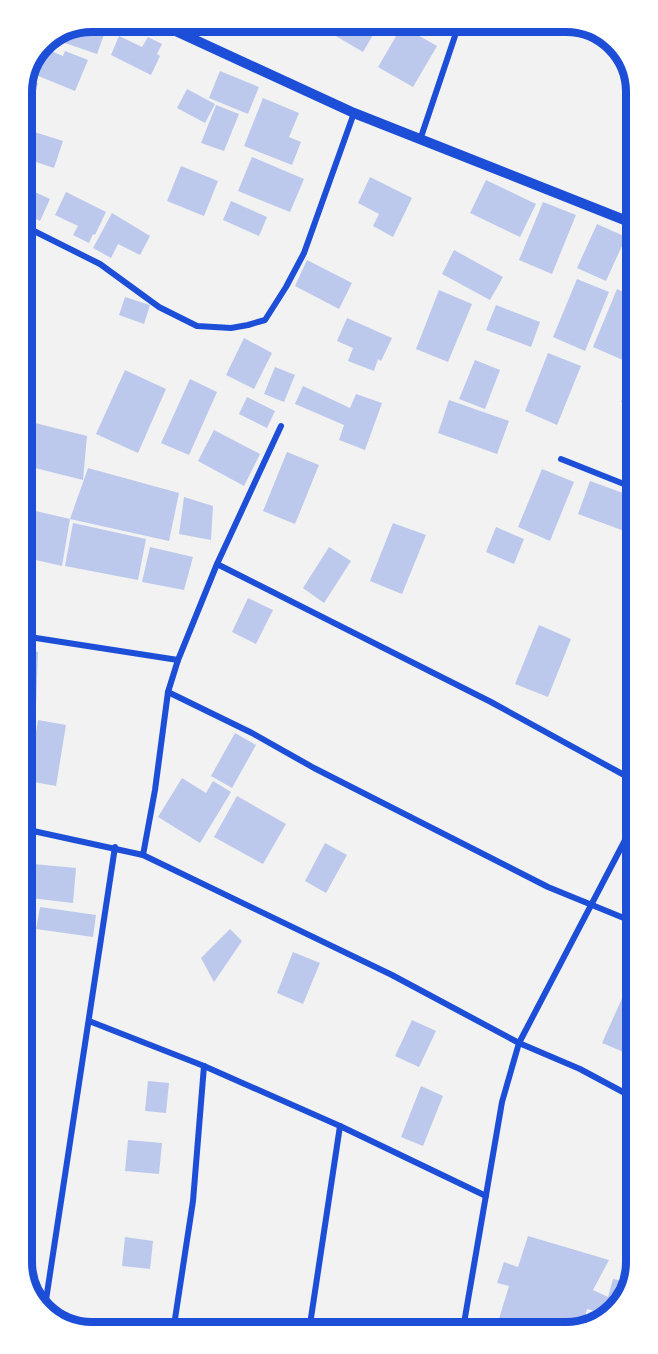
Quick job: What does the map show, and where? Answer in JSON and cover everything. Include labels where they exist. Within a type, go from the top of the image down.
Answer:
[{"type":"street","points":[[178,32],[354,113],[626,220]]},
{"type":"street","points":[[420,140],[456,32]]},
{"type":"street","points":[[32,230],[100,264],[159,307],[197,326],[231,327],[265,320],[304,253],[354,113]]},
{"type":"street","points":[[143,855],[155,790],[168,693],[178,660],[217,564],[281,426]]},
{"type":"street","points":[[561,459],[626,485]]},
{"type":"street","points":[[217,564],[491,702],[626,776]]},
{"type":"street","points":[[32,637],[178,660]]},
{"type":"street","points":[[168,693],[252,733],[314,768],[548,887],[626,919]]},
{"type":"street","points":[[32,831],[143,855],[392,975],[519,1043],[626,1094]]},
{"type":"street","points":[[464,1322],[502,1102],[519,1043],[626,837]]},
{"type":"street","points":[[46,1301],[115,847]]},
{"type":"street","points":[[89,1021],[204,1066],[340,1126],[486,1196]]},
{"type":"street","points":[[174,1322],[194,1189],[204,1066]]},
{"type":"street","points":[[310,1322],[340,1126]]},
{"type":"building","points":[[105,32],[97,54],[59,41],[79,33]]},
{"type":"building","points":[[329,32],[375,32],[363,52]]},
{"type":"building","points":[[398,32],[412,32],[437,46],[413,87],[378,67]]},
{"type":"building","points":[[119,36],[142,47],[148,37],[162,44],[157,54],[160,56],[151,75],[111,55]]},
{"type":"building","points":[[48,50],[63,56],[65,51],[88,60],[75,91],[34,74]]},
{"type":"building","points":[[220,71],[259,87],[248,114],[209,98]]},
{"type":"building","points":[[33,81],[38,83],[32,103]]},
{"type":"building","points":[[187,89],[215,104],[205,123],[177,108]]},
{"type":"building","points":[[263,98],[299,113],[289,137],[301,142],[292,165],[244,146]]},
{"type":"building","points":[[216,105],[239,114],[224,151],[201,143]]},
{"type":"building","points":[[32,131],[63,141],[54,168],[32,161]]},
{"type":"building","points":[[252,157],[304,179],[290,212],[238,191]]},
{"type":"building","points":[[181,166],[218,181],[204,216],[167,201]]},
{"type":"building","points":[[370,177],[412,198],[393,237],[373,226],[379,214],[358,203]]},
{"type":"building","points":[[486,180],[536,204],[520,237],[470,213]]},
{"type":"building","points":[[32,191],[50,199],[40,221],[32,217]]},
{"type":"building","points":[[66,192],[106,212],[89,243],[73,235],[78,226],[55,215]]},
{"type":"building","points":[[231,201],[267,217],[259,236],[223,220]]},
{"type":"building","points":[[543,202],[576,215],[552,274],[519,260]]},
{"type":"building","points":[[112,213],[150,236],[140,255],[118,244],[111,258],[93,248]]},
{"type":"building","points":[[597,224],[626,237],[606,281],[577,268]]},
{"type":"building","points":[[454,250],[503,277],[490,300],[442,274]]},
{"type":"building","points":[[307,260],[352,283],[339,309],[295,286]]},
{"type":"building","points":[[577,279],[609,292],[585,351],[553,337]]},
{"type":"building","points":[[617,289],[626,293],[625,361],[593,347]]},
{"type":"building","points":[[439,290],[472,304],[448,362],[416,349]]},
{"type":"building","points":[[125,297],[150,305],[144,324],[119,315]]},
{"type":"building","points":[[496,305],[540,322],[531,347],[486,330]]},
{"type":"building","points":[[347,318],[392,338],[381,361],[378,359],[374,371],[348,361],[353,348],[337,341]]},
{"type":"building","points":[[244,338],[272,353],[254,389],[226,375]]},
{"type":"building","points":[[548,353],[581,366],[557,425],[525,411]]},
{"type":"building","points":[[475,360],[500,370],[485,409],[459,399]]},
{"type":"building","points":[[275,367],[295,375],[284,402],[264,394]]},
{"type":"building","points":[[125,370],[166,389],[138,453],[96,434]]},
{"type":"building","points":[[190,379],[217,392],[189,455],[161,443]]},
{"type":"building","points":[[303,386],[350,408],[356,394],[382,403],[365,450],[339,440],[344,425],[295,404]]},
{"type":"building","points":[[626,389],[626,404],[621,402]]},
{"type":"building","points":[[247,397],[275,411],[267,428],[239,414]]},
{"type":"building","points":[[449,400],[509,421],[497,454],[438,433]]},
{"type":"building","points":[[32,422],[87,436],[83,480],[32,467]]},
{"type":"building","points":[[214,430],[260,454],[244,486],[198,461]]},
{"type":"building","points":[[287,452],[319,465],[295,524],[263,511]]},
{"type":"building","points":[[88,468],[179,493],[169,541],[70,519]]},
{"type":"building","points":[[542,469],[574,482],[550,541],[518,527]]},
{"type":"building","points":[[590,481],[626,494],[626,532],[578,514]]},
{"type":"building","points":[[184,497],[213,506],[211,540],[179,534]]},
{"type":"building","points":[[32,510],[70,519],[62,566],[32,559]]},
{"type":"building","points":[[73,523],[146,539],[138,580],[65,566]]},
{"type":"building","points":[[393,523],[426,535],[402,594],[370,581]]},
{"type":"building","points":[[496,527],[524,539],[514,564],[486,552]]},
{"type":"building","points":[[150,547],[193,557],[184,590],[142,582]]},
{"type":"building","points":[[329,547],[351,561],[324,603],[303,588]]},
{"type":"building","points":[[248,598],[273,610],[256,644],[232,632]]},
{"type":"building","points":[[539,625],[571,639],[548,697],[515,684]]},
{"type":"building","points":[[32,651],[38,652],[36,706],[32,729]]},
{"type":"building","points":[[38,720],[66,725],[56,786],[32,782],[32,757]]},
{"type":"building","points":[[235,733],[256,745],[232,788],[211,776]]},
{"type":"building","points":[[182,778],[206,793],[213,781],[231,792],[200,843],[158,817]]},
{"type":"building","points":[[237,796],[286,824],[263,864],[214,837]]},
{"type":"building","points":[[325,843],[347,855],[326,893],[305,881]]},
{"type":"building","points":[[33,864],[76,868],[73,903],[32,898]]},
{"type":"building","points":[[40,907],[96,915],[93,937],[36,929]]},
{"type":"building","points":[[230,929],[242,941],[214,982],[201,958]]},
{"type":"building","points":[[293,952],[320,963],[303,1004],[277,993]]},
{"type":"building","points":[[624,994],[626,995],[626,1053],[602,1043]]},
{"type":"building","points":[[412,1020],[436,1031],[419,1067],[395,1056]]},
{"type":"building","points":[[148,1081],[169,1083],[166,1113],[145,1111]]},
{"type":"building","points":[[421,1086],[443,1096],[423,1146],[401,1137]]},
{"type":"building","points":[[128,1140],[162,1143],[159,1174],[125,1171]]},
{"type":"building","points":[[528,1236],[609,1260],[593,1290],[608,1297],[613,1279],[623,1281],[616,1296],[606,1308],[600,1312],[587,1309],[584,1320],[567,1322],[498,1322],[509,1286],[497,1283],[504,1262],[518,1267]]},
{"type":"building","points":[[125,1237],[153,1241],[150,1269],[122,1266]]}]
